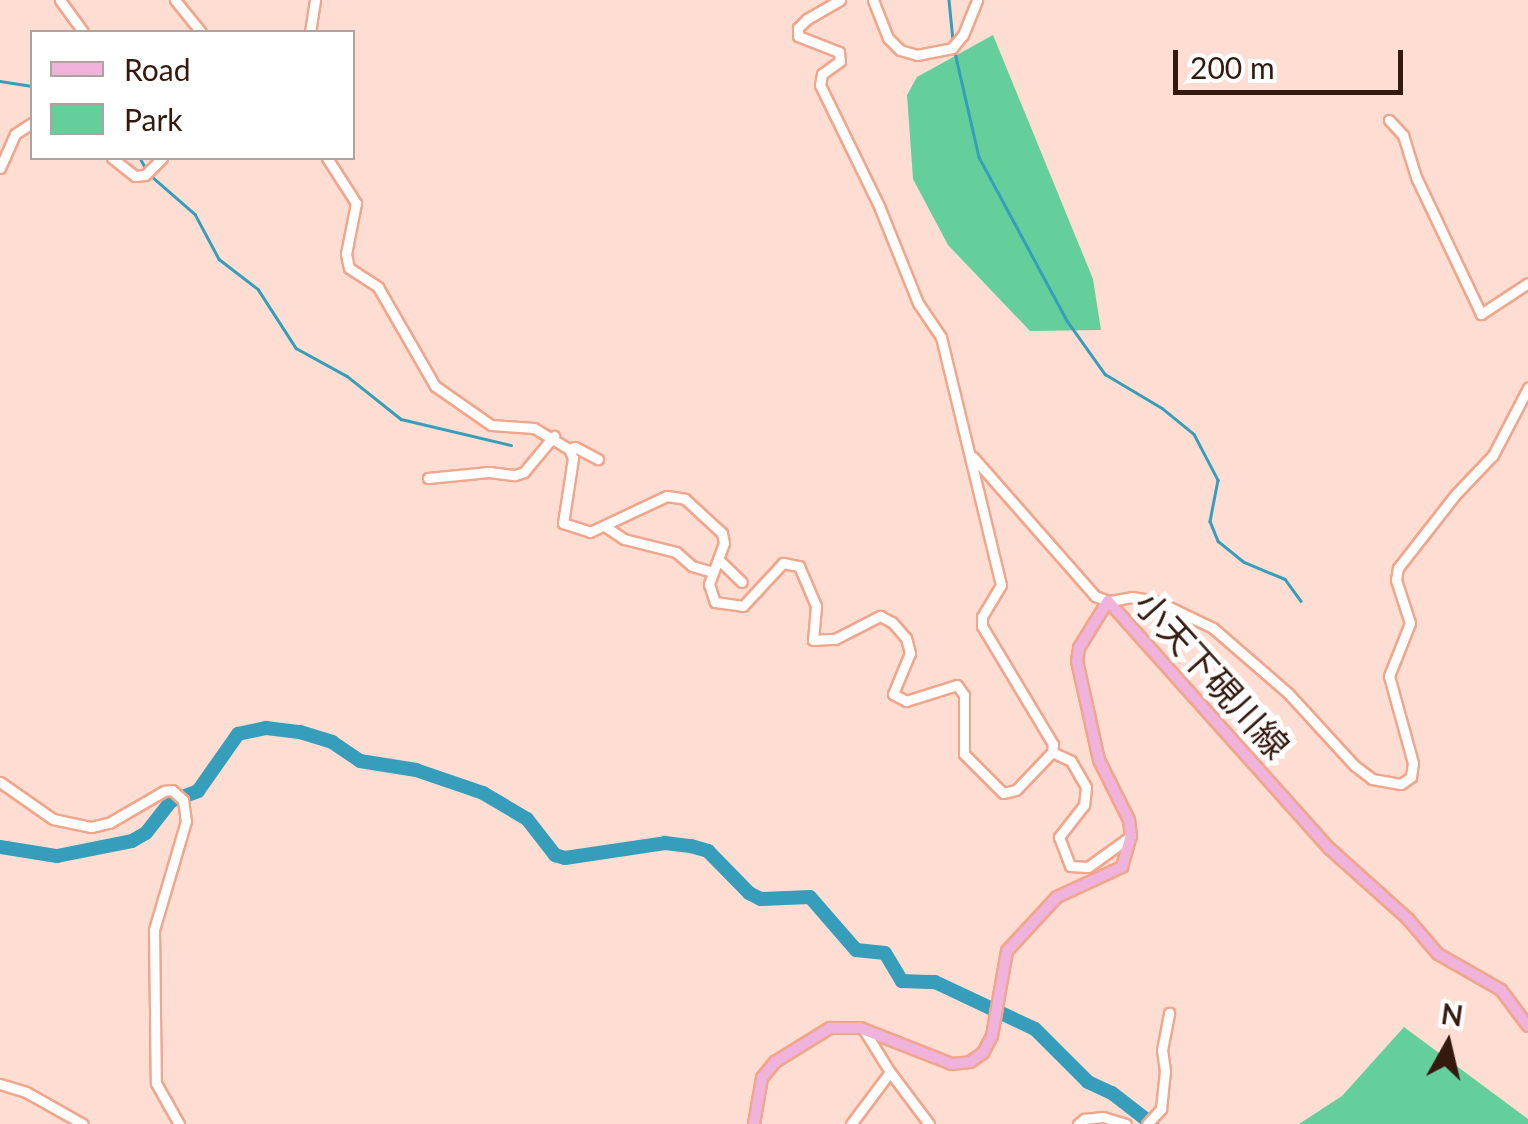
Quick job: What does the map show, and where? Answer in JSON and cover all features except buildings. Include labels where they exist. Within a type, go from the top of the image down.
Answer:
[{"type":"main road","name":"小天下硯川線","points":[[1131,836],[1122,801],[1099,760],[1077,661],[1079,648],[1109,601],[1330,850],[1408,919],[1438,954],[1502,990],[1528,1026]]},
{"type":"main road","points":[[754,1124],[762,1078],[775,1062],[830,1028],[864,1030],[952,1064],[970,1062],[983,1053],[992,1036],[994,1007],[1007,951],[1057,897],[1122,867],[1131,836]]},
{"type":"street","points":[[60,0],[81,30]]},
{"type":"street","points":[[175,0],[199,30]]},
{"type":"street","points":[[310,30],[315,0]]},
{"type":"street","points":[[328,160],[356,203],[346,254],[349,268],[378,287],[435,386],[491,425],[534,428],[554,436],[569,450],[573,458],[563,522],[590,532],[674,496],[722,533],[724,542],[710,594],[715,602],[733,608],[751,599],[783,563],[798,566],[812,590],[816,606],[811,633],[819,642],[835,639],[880,616],[892,622],[906,638],[910,653],[894,694],[906,701],[957,685],[964,695],[964,754],[1004,792],[1016,790],[1052,752],[1053,744],[982,626],[982,618],[1001,585],[941,337],[905,277],[880,206],[820,84],[822,74],[840,61],[840,54],[800,38],[797,32],[807,18],[840,0]]},
{"type":"street","points":[[872,0],[888,38],[900,50],[917,55],[952,48],[978,0]]},
{"type":"street","points":[[1389,120],[1402,135],[1416,177],[1482,314],[1528,283]]},
{"type":"street","points":[[0,168],[14,134],[30,124]]},
{"type":"street","points":[[115,160],[135,176],[145,175],[160,160]]},
{"type":"street","points":[[972,455],[1094,596],[1109,601],[1132,597],[1158,602],[1213,628],[1288,693],[1354,766],[1372,779],[1401,784],[1410,777],[1413,764],[1389,676],[1410,622],[1396,580],[1398,568],[1454,495],[1493,455],[1528,388]]},
{"type":"street","points":[[428,478],[489,472],[515,476],[524,472],[554,436]]},
{"type":"street","points":[[569,450],[576,447],[598,459]]},
{"type":"street","points":[[606,527],[624,539],[676,552],[692,566],[713,572]]},
{"type":"street","points":[[718,559],[742,582]]},
{"type":"street","points":[[1052,752],[1071,761],[1086,787],[1084,805],[1059,836],[1064,861],[1080,869],[1088,868],[1131,836]]},
{"type":"street","points":[[0,782],[53,819],[91,826],[109,823],[164,791],[180,796],[186,821],[154,930],[156,1083],[179,1124]]},
{"type":"street","points":[[1149,1123],[1163,1097],[1162,1050],[1168,1013]]},
{"type":"street","points":[[864,1030],[929,1124]]},
{"type":"street","points":[[851,1124],[890,1072]]},
{"type":"street","points":[[0,1084],[26,1092],[82,1124]]},
{"type":"street","points":[[1078,1124],[1092,1116],[1126,1124]]},
{"type":"green space","points":[[993,35],[1093,279],[1101,330],[1030,331],[948,245],[913,179],[907,95],[917,77]]},
{"type":"green space","points":[[1404,1027],[1528,1119],[1528,1124],[1299,1124],[1342,1096]]},
{"type":"waterway","points":[[949,0],[953,40]]},
{"type":"waterway","points":[[954,48],[979,157],[1068,322],[1105,374],[1162,408],[1194,434],[1218,480],[1210,521],[1218,541],[1244,562],[1285,579],[1301,601]]},
{"type":"waterway","points":[[0,81],[30,86]]},
{"type":"waterway","points":[[141,160],[145,167]]},
{"type":"waterway","points":[[149,174],[195,214],[219,259],[258,289],[296,348],[347,376],[401,419],[511,445]]},
{"type":"waterway","points":[[0,847],[57,856],[132,841],[146,833],[171,801],[198,791],[238,734],[266,728],[300,732],[332,742],[360,761],[416,770],[483,793],[527,819],[555,855],[565,858],[665,843],[691,846],[708,851],[749,893],[761,899],[810,897],[856,950],[885,953],[902,981],[935,982],[1035,1029],[1088,1082],[1112,1093],[1152,1124]]}]
